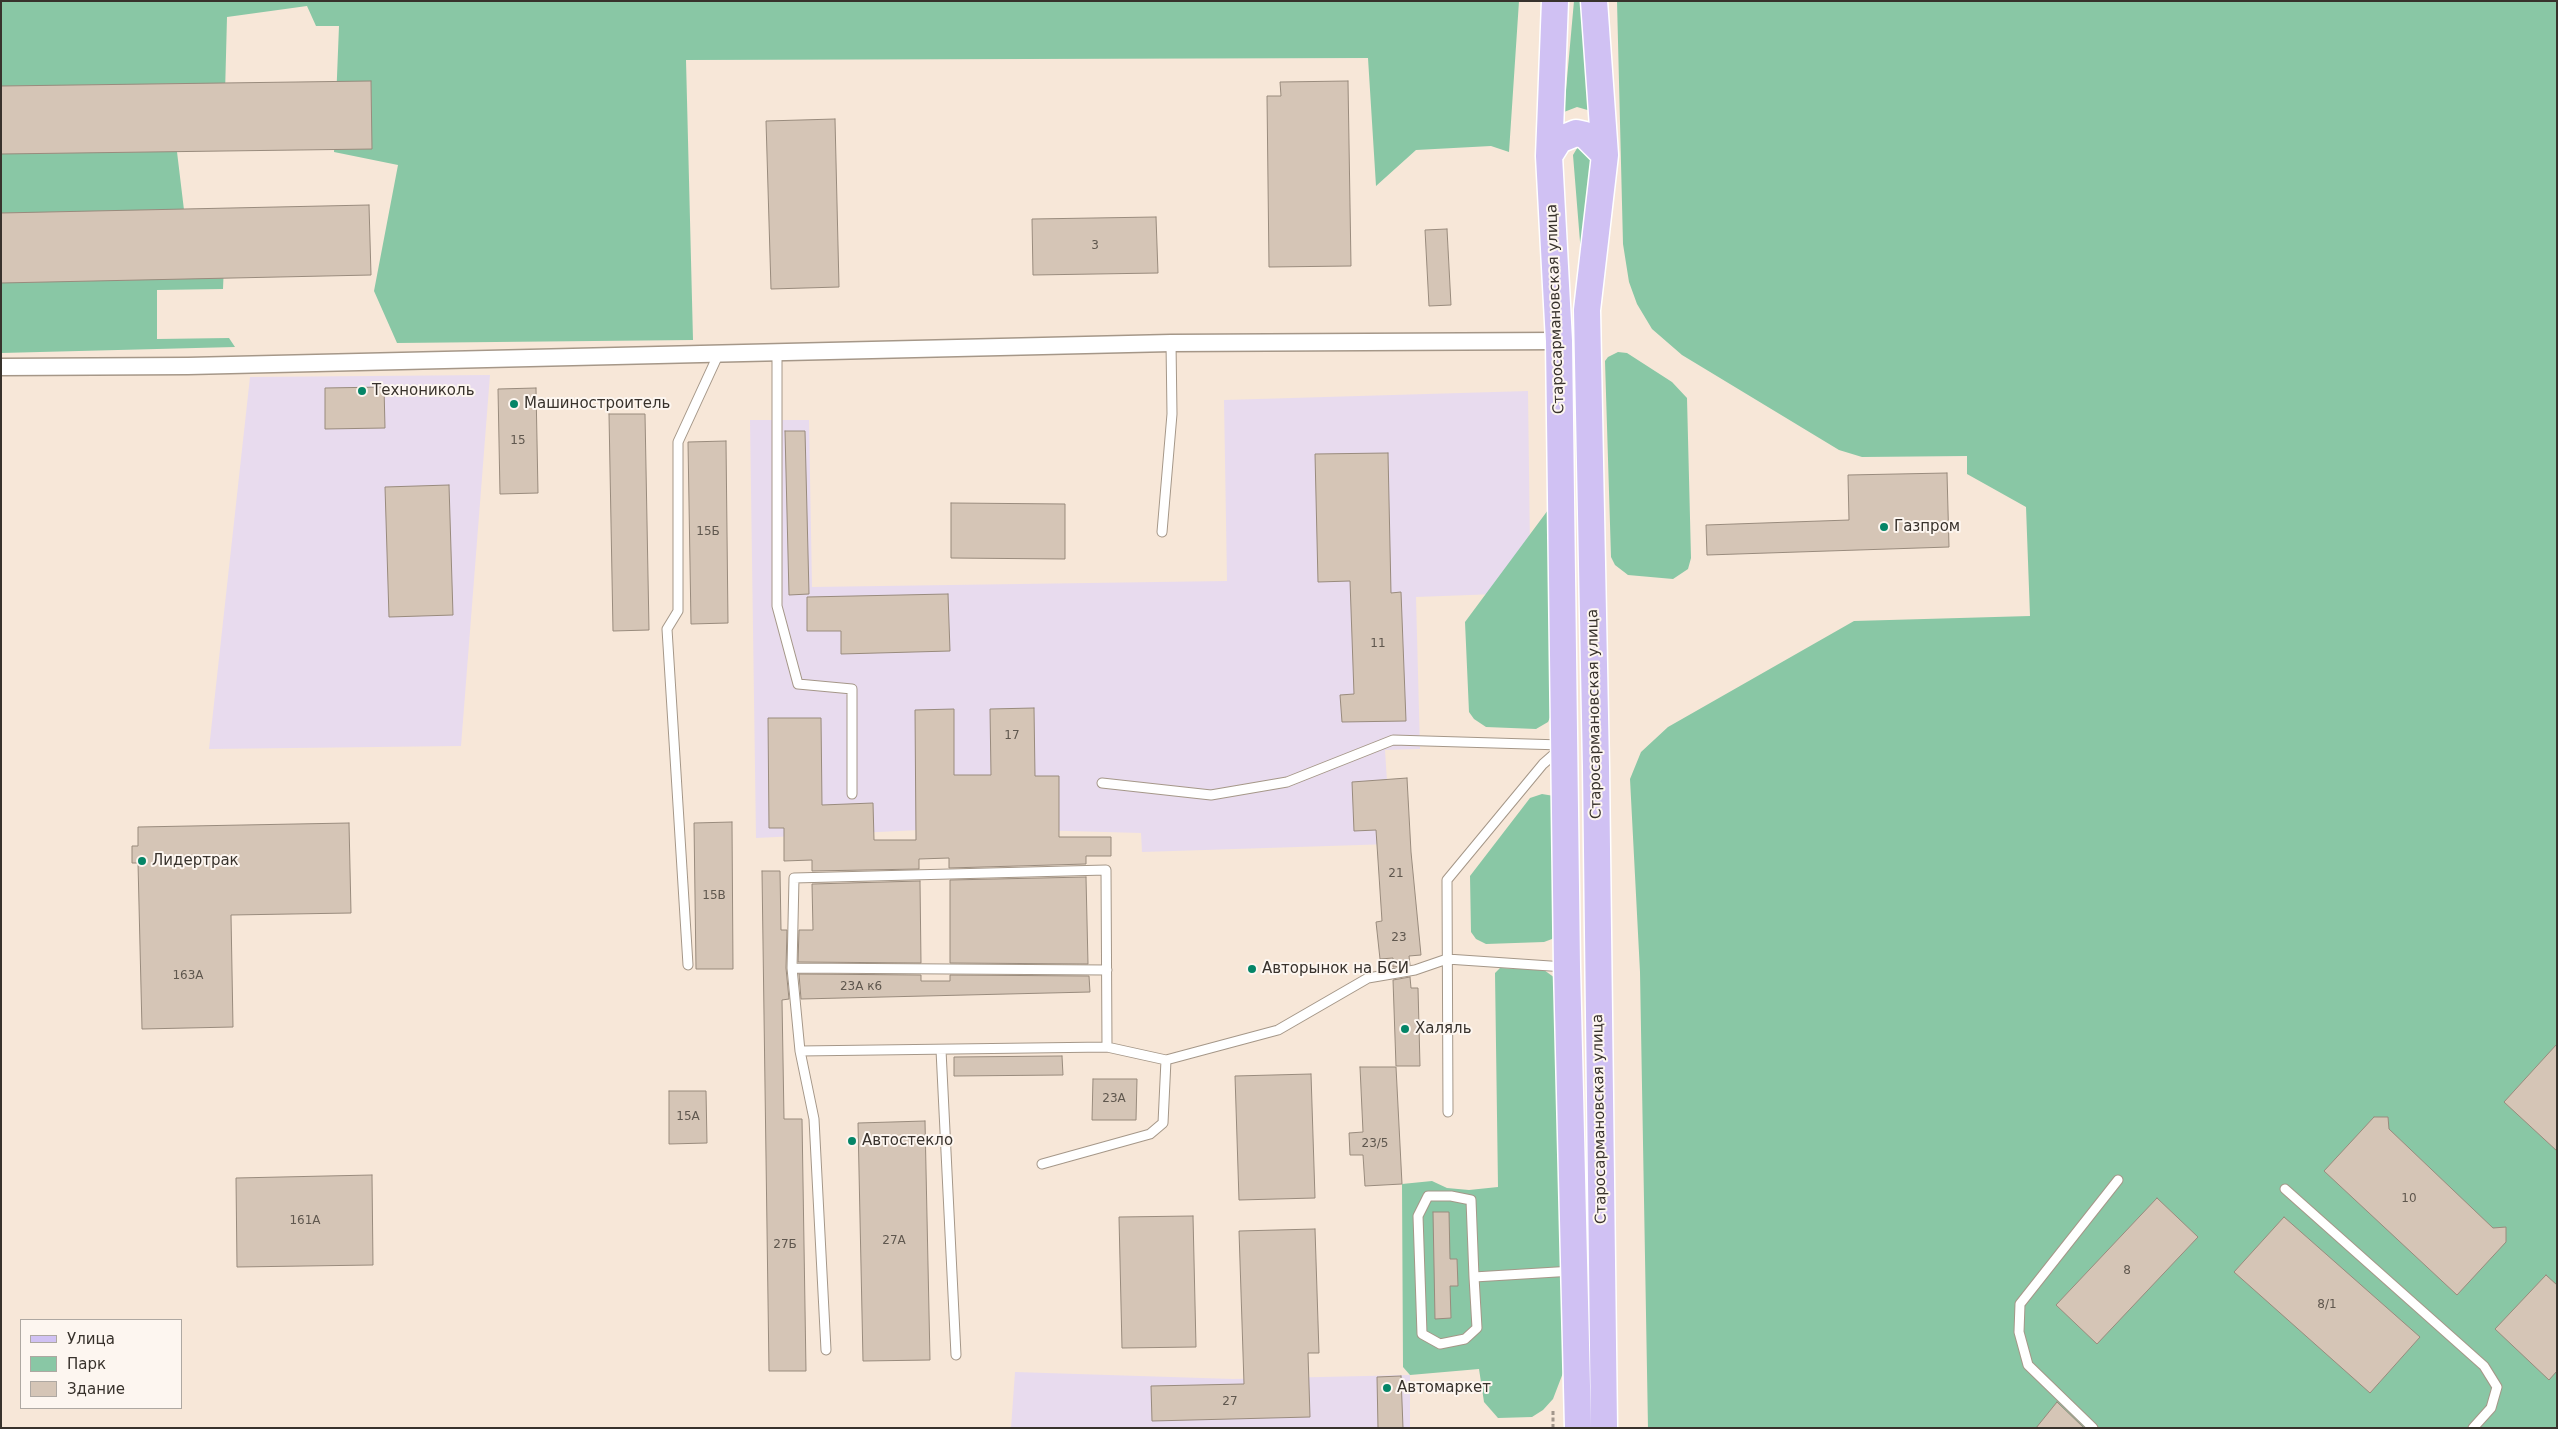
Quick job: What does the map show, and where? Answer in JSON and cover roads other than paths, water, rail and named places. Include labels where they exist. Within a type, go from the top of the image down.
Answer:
[{"type":"main road","name":"Старосармановская улица","points":[[1555,1],[1550,156],[1559,341],[1567,967],[1578,1428]]},
{"type":"main road","name":"Старосармановская улица","points":[[1594,1],[1605,156],[1587,310],[1596,757],[1604,1428]]},
{"type":"main road","points":[[1550,156],[1559,140],[1576,132],[1585,135],[1605,156]]},
{"type":"street","points":[[1,367],[198,366],[1171,343],[1559,341]]},
{"type":"lane","points":[[1162,532],[1172,414],[1171,343]]},
{"type":"lane","points":[[777,352],[777,606],[798,684],[852,689],[852,794]]},
{"type":"lane","points":[[688,965],[667,629],[678,611],[678,442],[719,353]]},
{"type":"lane","points":[[1102,782],[1210,796],[1287,782],[1393,740],[1565,745]]},
{"type":"lane","points":[[1448,1112],[1447,880],[1543,764],[1565,745]]},
{"type":"lane","points":[[826,1350],[814,1119],[800,1051],[792,968],[794,878],[1106,870],[1107,1047]]},
{"type":"lane","points":[[800,1051],[1107,1047],[1166,1060],[1278,1030],[1368,978],[1415,970],[1446,960],[1567,967]]},
{"type":"lane","points":[[792,968],[1107,970]]},
{"type":"lane","points":[[941,1050],[956,1355]]},
{"type":"lane","points":[[1042,1164],[1150,1134],[1162,1122],[1166,1060]]},
{"type":"lane","points":[[2093,1428],[2028,1365],[2018,1332],[2020,1304],[2118,1180]]},
{"type":"lane","points":[[2286,1189],[2484,1366],[2496,1387],[2491,1408],[2473,1428]]},
{"type":"lane","points":[[1428,1196],[1451,1196],[1471,1200],[1474,1276],[1477,1328],[1465,1339],[1440,1344],[1422,1334],[1418,1216],[1428,1196]]},
{"type":"lane","points":[[1474,1276],[1575,1271]]},
{"type":"place","name":"Технониколь","points":[[362,391]]},
{"type":"place","name":"Машиностроитель","points":[[514,404]]},
{"type":"place","name":"Газпром","points":[[1884,527]]},
{"type":"place","name":"Лидертрак","points":[[142,861]]},
{"type":"place","name":"Авторынок на БСИ","points":[[1252,969]]},
{"type":"place","name":"Халяль","points":[[1405,1029]]},
{"type":"place","name":"Автостекло","points":[[852,1141]]},
{"type":"place","name":"Автомаркет","points":[[1387,1388]]}]
